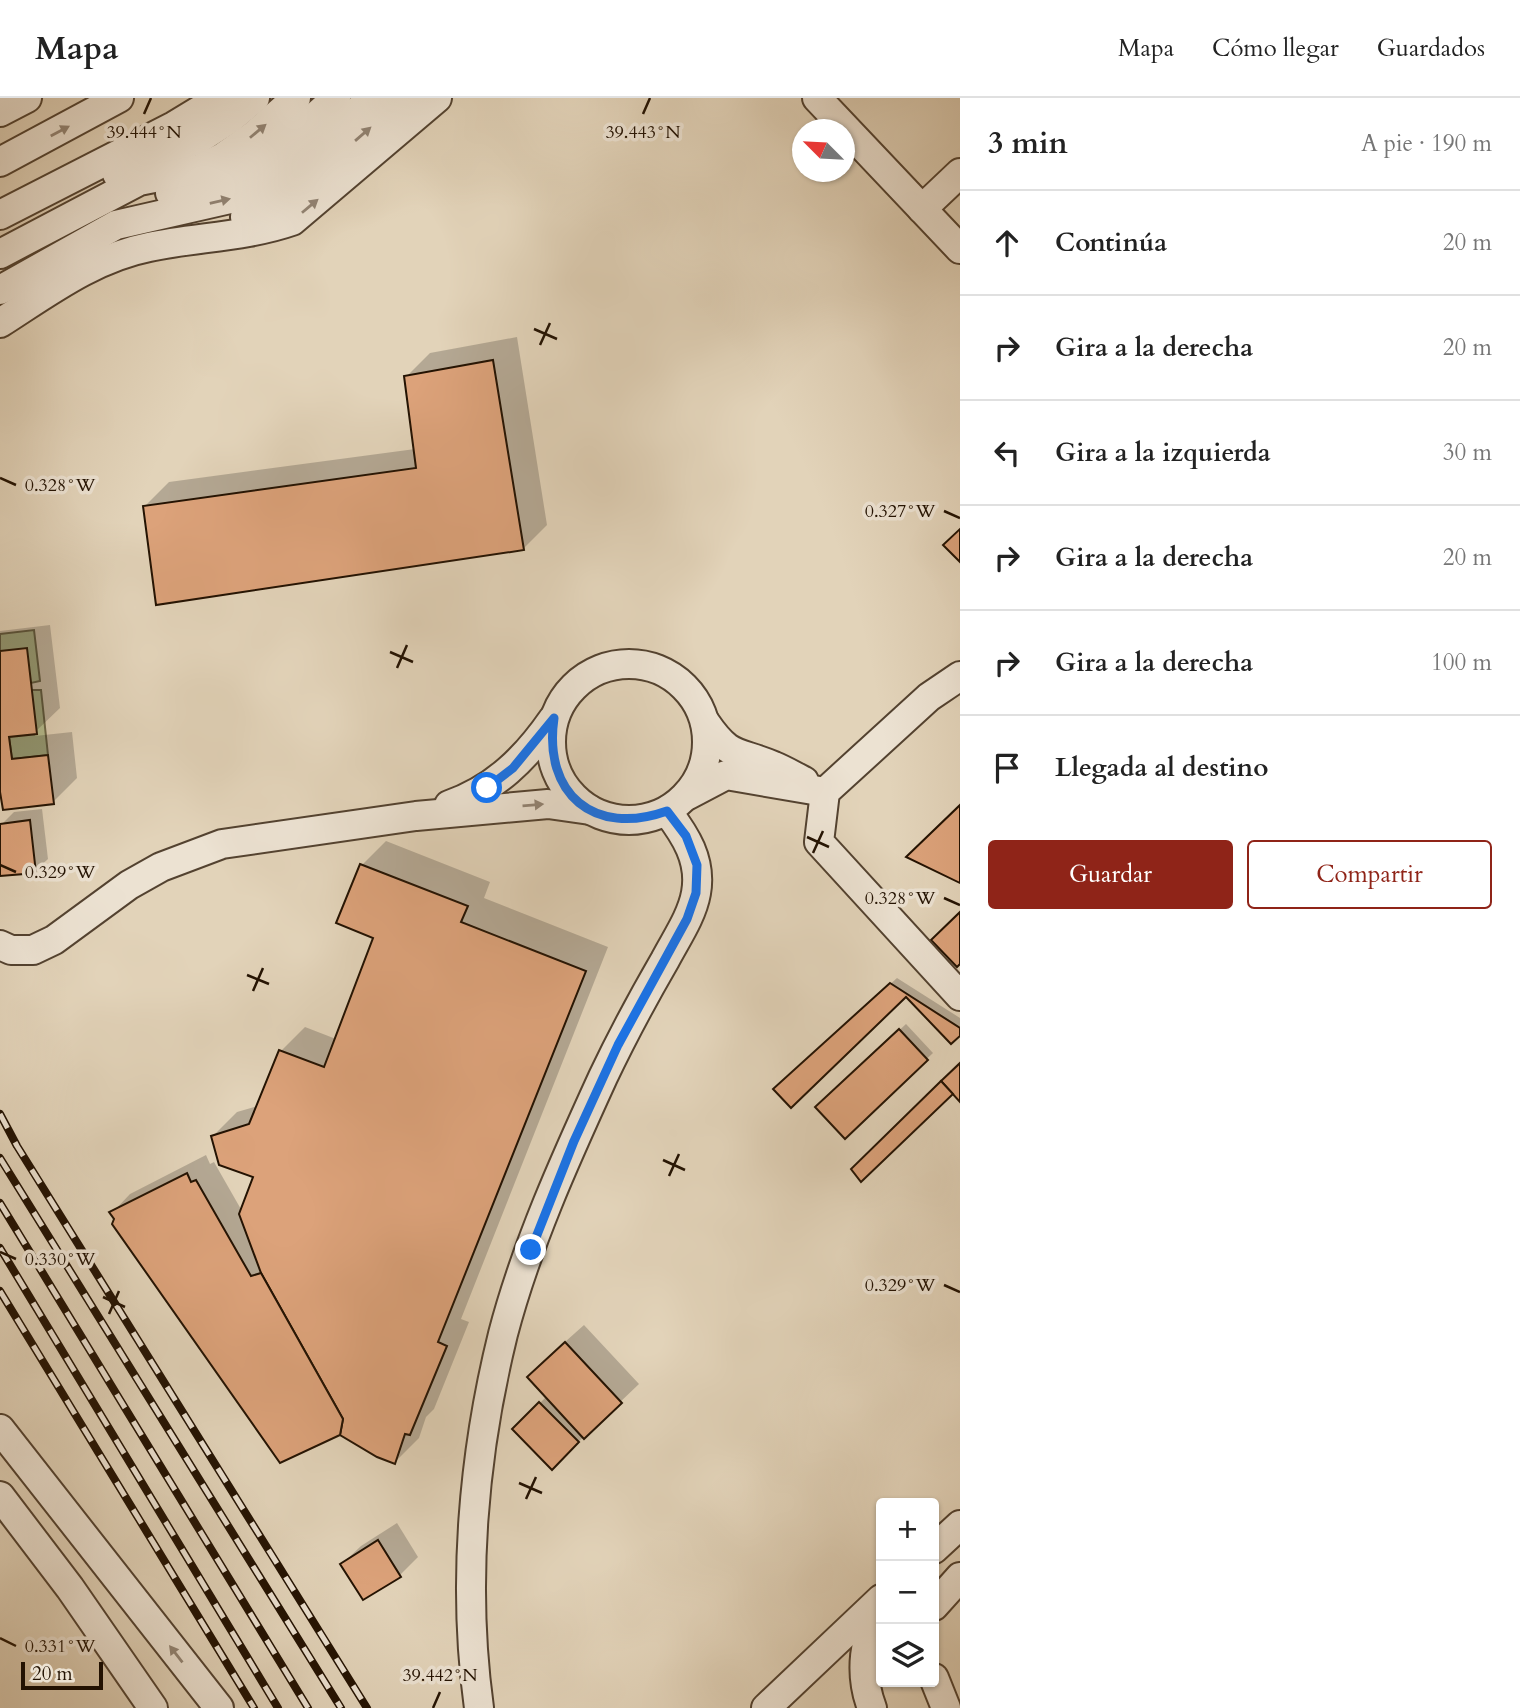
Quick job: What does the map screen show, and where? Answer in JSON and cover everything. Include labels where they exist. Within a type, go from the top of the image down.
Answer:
[{"type":"street","points":[[0,112],[27,98]]},
{"type":"street","points":[[0,162],[119,98]]},
{"type":"street","points":[[0,215],[174,126],[220,98]]},
{"type":"street","points":[[0,236],[142,162],[199,139],[230,119],[255,98]]},
{"type":"street","points":[[0,254],[139,181],[199,169],[223,157],[253,136],[296,98]]},
{"type":"street","points":[[0,272],[67,234],[139,199],[236,176],[268,159],[337,98]]},
{"type":"street","points":[[0,290],[116,225],[243,196],[266,188],[286,174],[372,98]]},
{"type":"street","points":[[0,307],[94,249],[122,239],[253,215],[278,206],[404,98]]},
{"type":"street","points":[[0,323],[77,274],[125,253],[147,247],[270,229],[292,221],[437,98]]},
{"type":"street","points":[[817,98],[960,249]]},
{"type":"street","points":[[922,209],[960,173]]},
{"type":"street","points":[[929,697],[960,658]]},
{"type":"street","points":[[416,816],[487,788],[513,768],[554,718],[565,695],[583,677],[606,666],[632,663],[656,667],[678,680],[695,698],[705,722],[719,742],[735,755],[772,765],[825,792]]},
{"type":"street","points":[[960,676],[929,697],[825,792],[819,842],[960,996]]},
{"type":"street","points":[[554,718],[550,744],[555,771],[569,793],[590,810]]},
{"type":"street","points":[[677,803],[702,772],[708,747],[705,722]]},
{"type":"street","points":[[0,946],[11,950],[33,950],[54,940],[161,867],[222,844],[416,816],[548,804],[590,810],[615,820],[641,820],[726,775],[825,792]]},
{"type":"street","points":[[479,1708],[471,1586],[475,1503],[486,1416],[504,1333],[531,1250],[574,1141],[618,1045],[687,919],[696,893],[697,865],[677,803]]},
{"type":"street","points":[[0,1412],[42,1484]]},
{"type":"street","points":[[0,1429],[219,1708]]},
{"type":"street","points":[[0,1496],[70,1588],[153,1708]]},
{"type":"street","points":[[0,1513],[70,1588]]},
{"type":"street","points":[[939,1544],[960,1525]]},
{"type":"street","points":[[939,1600],[960,1577]]},
{"type":"street","points":[[766,1708],[876,1605]]},
{"type":"street","points":[[872,1708],[864,1675],[870,1627],[876,1612]]},
{"type":"street","points":[[938,1687],[946,1708]]},
{"type":"green space","points":[[34,630],[40,681],[31,683],[0,651],[0,634]]},
{"type":"green space","points":[[32,690],[41,690],[48,755],[12,759],[9,737]]},
{"type":"building","points":[[493,360],[524,550],[156,605],[143,506],[416,468],[404,376]]},
{"type":"building","points":[[960,529],[960,562],[943,545]]},
{"type":"building","points":[[27,648],[37,734],[9,737],[12,759],[48,755],[54,804],[3,810],[0,792],[0,651]]},
{"type":"building","points":[[960,805],[960,883],[906,857]]},
{"type":"building","points":[[30,820],[36,873],[0,876],[0,824]]},
{"type":"building","points":[[360,864],[468,906],[461,922],[586,971],[438,1342],[447,1346],[410,1435],[405,1434],[395,1464],[377,1457],[340,1435],[343,1419],[261,1273],[239,1214],[253,1177],[219,1165],[211,1136],[249,1124],[279,1050],[324,1067],[373,938],[336,923]]},
{"type":"building","points":[[960,912],[960,964],[957,967],[931,940]]},
{"type":"building","points":[[890,983],[960,1028],[960,1036],[951,1044],[906,997],[791,1108],[773,1089]]},
{"type":"building","points":[[899,1029],[928,1060],[845,1139],[815,1107]]},
{"type":"building","points":[[960,1063],[960,1102],[941,1081]]},
{"type":"building","points":[[941,1081],[953,1094],[861,1182],[851,1169]]},
{"type":"building","points":[[187,1173],[191,1182],[196,1180],[251,1276],[261,1273],[343,1419],[340,1435],[280,1463],[112,1224],[114,1219],[109,1212]]},
{"type":"building","points":[[565,1342],[622,1403],[584,1439],[527,1377]]},
{"type":"building","points":[[539,1402],[579,1442],[552,1470],[512,1429]]},
{"type":"building","points":[[378,1540],[401,1577],[363,1600],[340,1564]]},
{"type":"railway","points":[[0,1114],[17,1146],[367,1708]]},
{"type":"railway","points":[[0,1158],[341,1708]]},
{"type":"railway","points":[[0,1203],[308,1708]]},
{"type":"railway","points":[[0,1248],[278,1708]]},
{"type":"railway","points":[[0,1291],[254,1708]]},
{"type":"route","points":[[487,788],[513,768],[554,718],[550,744],[555,771],[569,793],[590,810],[615,820],[641,820],[667,811],[686,836],[697,865],[696,893],[687,919],[618,1045],[574,1141],[531,1250]]}]
